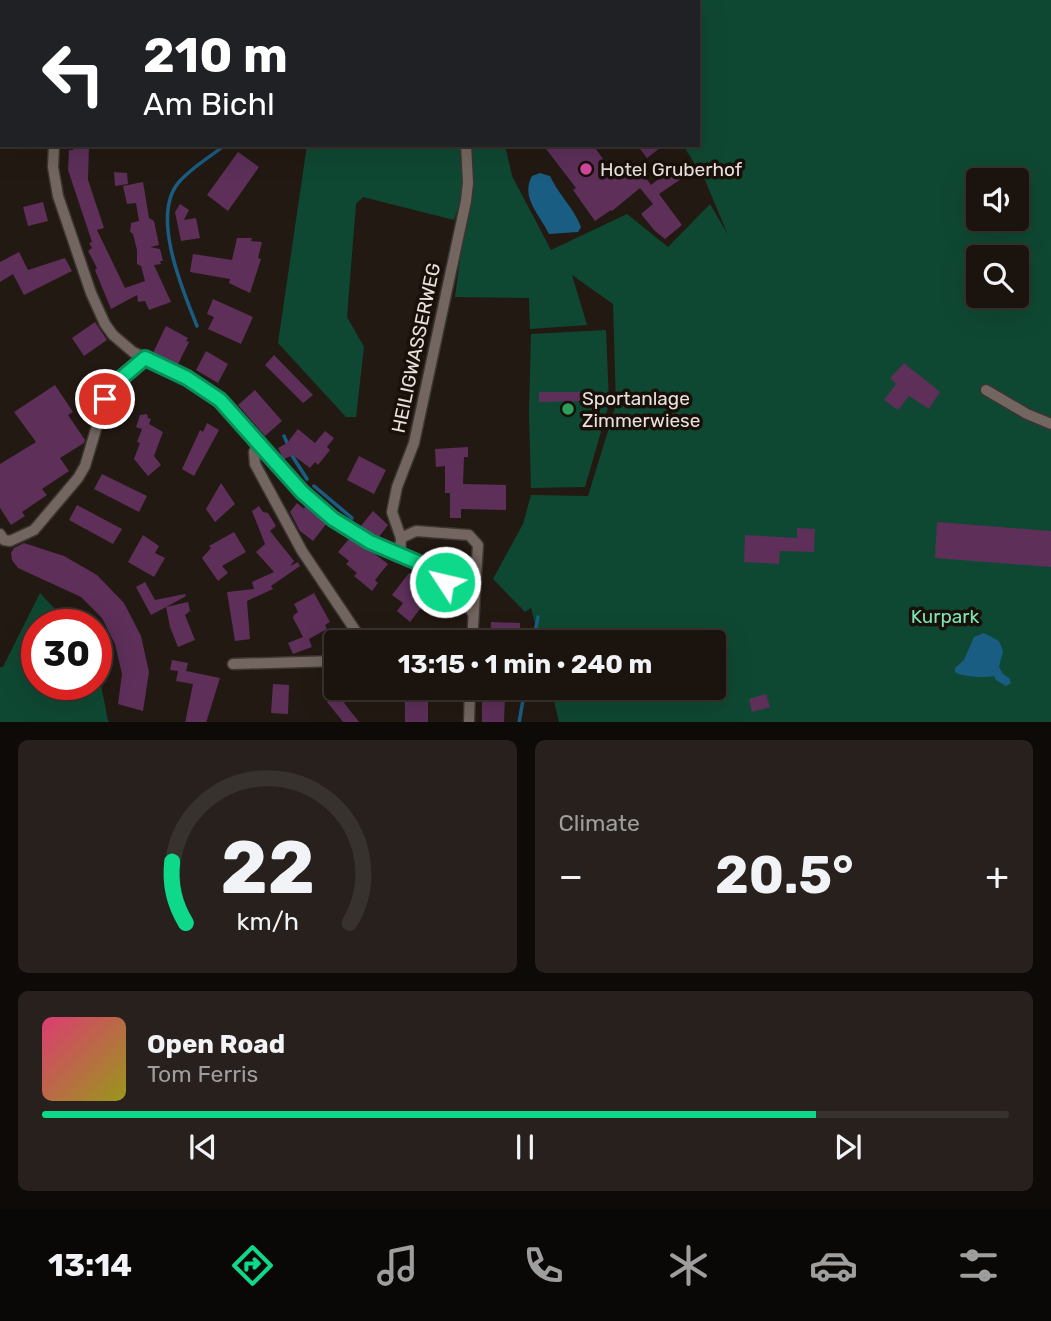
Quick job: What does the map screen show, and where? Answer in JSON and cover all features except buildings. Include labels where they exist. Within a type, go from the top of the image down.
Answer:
[{"type":"street","points":[[54,147],[53,167],[58,196],[98,309],[105,324],[117,339],[126,348],[187,378],[220,400],[302,492],[333,519],[370,542],[423,566],[457,592],[467,602],[473,614]]},
{"type":"street","name":"HEILIGWASSERWEG","points":[[400,555],[401,538],[392,512],[393,503],[404,465],[414,443],[466,201],[466,147]]},
{"type":"street","points":[[0,534],[4,540],[10,541],[34,530],[78,478],[85,466],[105,399],[112,386],[145,358]]},
{"type":"street","points":[[986,390],[1027,414],[1051,424]]},
{"type":"street","points":[[260,443],[254,452],[255,464],[302,551],[355,630]]},
{"type":"street","points":[[401,538],[416,531],[469,536],[474,539],[478,545],[472,630]]},
{"type":"street","points":[[233,664],[324,661]]},
{"type":"street","points":[[469,722],[470,700]]},
{"type":"green space","name":"Kurpark","points":[[700,0],[1051,0],[1051,722],[559,722],[554,700],[726,700],[726,630],[537,630],[531,608],[525,612],[493,579],[523,524],[531,495],[588,496],[616,405],[613,304],[572,275],[587,325],[530,329],[529,298],[455,297],[461,251],[474,191],[472,147],[505,147],[512,176],[551,250],[627,214],[668,247],[710,204],[728,235],[705,180],[684,147],[700,147]]},
{"type":"green space","points":[[307,147],[462,147],[462,196],[454,220],[363,197],[356,204],[347,317],[364,347],[356,417],[346,417],[278,343]]},
{"type":"green space","name":"Sportanlage Zimmerwiese","points":[[606,330],[609,404],[585,487],[531,488],[531,334]]},
{"type":"green space","points":[[40,593],[55,609],[32,609]]},
{"type":"green space","points":[[21,631],[21,700],[104,700],[110,722],[0,722],[0,667],[3,667]]},
{"type":"water","points":[[540,173],[550,176],[581,227],[578,232],[549,234],[528,191],[532,176]]},
{"type":"water","points":[[984,633],[999,641],[1003,651],[999,667],[1011,683],[1006,686],[994,676],[974,677],[955,672],[955,668],[964,660],[974,637]]},
{"type":"waterway","points":[[197,326],[172,253],[168,214],[171,196],[179,182],[222,147]]},
{"type":"waterway","points":[[284,436],[289,447]]},
{"type":"waterway","points":[[291,454],[307,479]]},
{"type":"waterway","points":[[314,486],[352,518]]},
{"type":"waterway","points":[[535,630],[538,617]]},
{"type":"waterway","points":[[519,722],[523,700]]},
{"type":"place","name":"Hotel Gruberhof","points":[[586,169]]},
{"type":"place","name":"Sportanlage Zimmerwiese","points":[[568,409]]},
{"type":"route","points":[[105,399],[112,386],[145,358],[178,373],[226,405],[302,492],[333,519],[383,549],[417,562],[445,582]]}]
